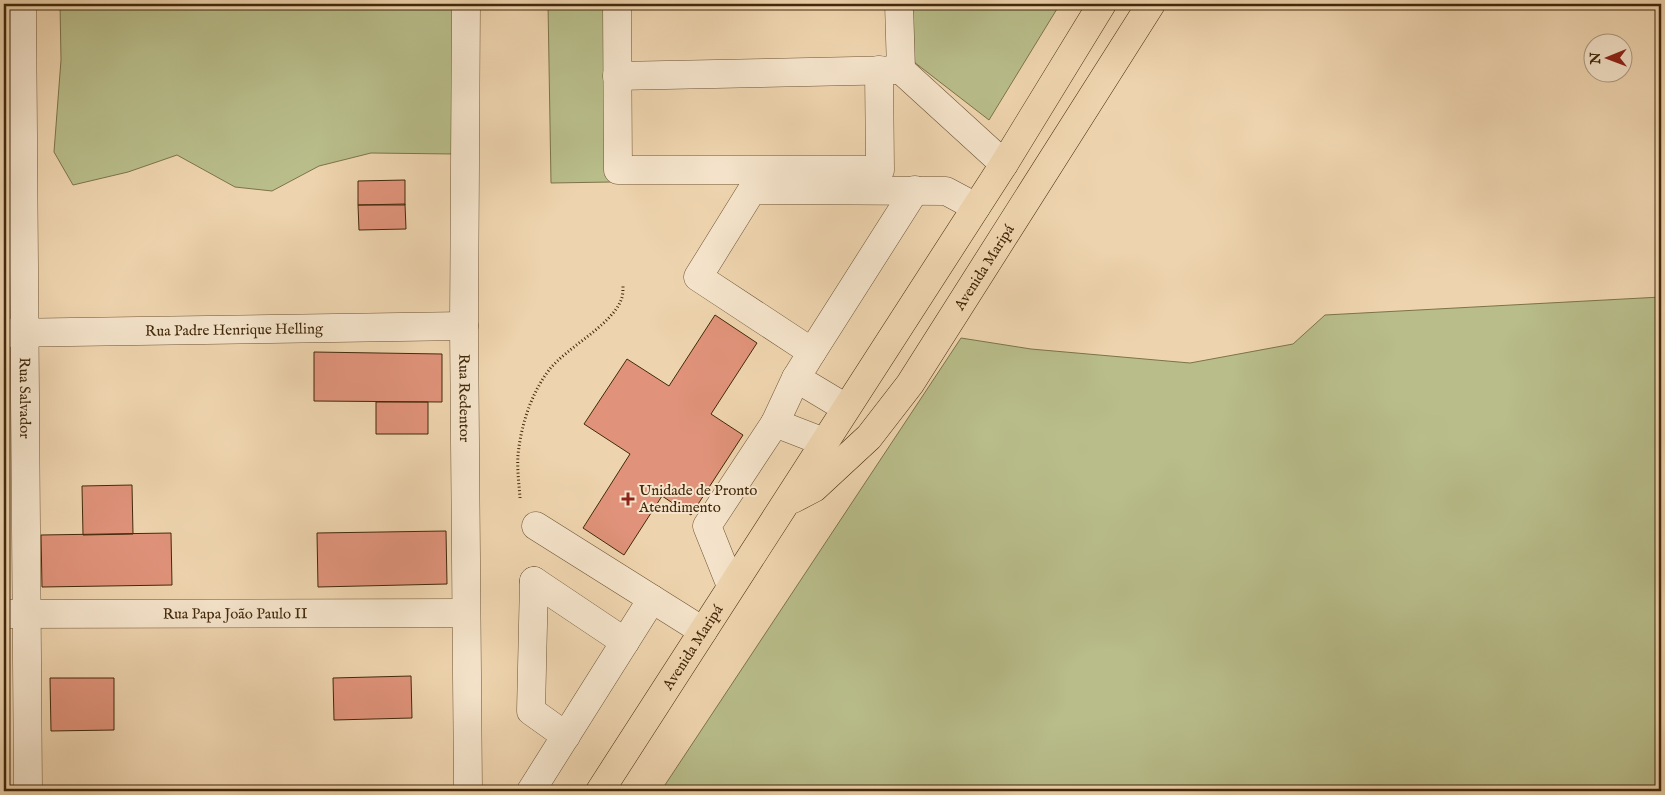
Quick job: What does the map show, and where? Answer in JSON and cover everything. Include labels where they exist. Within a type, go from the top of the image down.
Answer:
[{"type":"main road","name":"Avenida Maripá","points":[[600,791],[976,208],[1102,4]]},
{"type":"main road","name":"Avenida Maripá","points":[[786,503],[814,488],[869,437],[910,384],[1151,4]]},
{"type":"street","name":"Rua Redentor","points":[[466,4],[464,326],[468,791]]},
{"type":"street","points":[[617,4],[618,170],[880,170],[899,4]]},
{"type":"street","name":"Rua Salvador","points":[[16,19],[15,614],[28,791]]},
{"type":"street","points":[[617,76],[890,70],[1004,164]]},
{"type":"street","points":[[812,352],[698,277],[752,190],[946,191],[976,208]]},
{"type":"street","points":[[732,586],[707,526],[775,423],[796,378],[916,190]]},
{"type":"street","name":"Rua Padre Henrique Helling","points":[[14,333],[464,326]]},
{"type":"street","points":[[796,378],[846,408]]},
{"type":"street","points":[[775,423],[824,442]]},
{"type":"street","points":[[536,526],[703,631]]},
{"type":"street","points":[[566,736],[531,710],[534,580],[625,642]]},
{"type":"street","points":[[531,791],[652,599]]},
{"type":"street","name":"Rua Papa João Paulo II","points":[[15,614],[466,613]]},
{"type":"path","points":[[520,498],[518,457],[522,427],[535,393],[550,369],[612,314],[622,300],[623,285]]},
{"type":"green space","points":[[60,4],[462,4],[454,154],[371,153],[319,166],[272,191],[235,187],[177,155],[128,172],[73,185],[54,152],[61,60]]},
{"type":"green space","points":[[548,4],[608,4],[611,182],[551,183]]},
{"type":"green space","points":[[913,4],[1060,4],[989,120],[914,62]]},
{"type":"green space","points":[[1661,297],[1661,791],[661,791],[961,338],[1031,349],[1190,363],[1293,344],[1325,315]]},
{"type":"building","points":[[405,180],[405,205],[358,205],[358,181]]},
{"type":"building","points":[[405,204],[406,229],[359,230],[358,205]]},
{"type":"building","points":[[715,315],[757,343],[711,414],[743,435],[691,515],[662,496],[624,555],[583,528],[630,454],[584,424],[627,359],[669,386]]},
{"type":"building","points":[[314,352],[442,354],[442,402],[314,401]]},
{"type":"building","points":[[376,402],[428,402],[428,434],[376,434]]},
{"type":"building","points":[[132,485],[133,534],[83,535],[82,486]]},
{"type":"building","points":[[446,531],[447,584],[318,587],[317,533]]},
{"type":"building","points":[[171,533],[172,585],[42,587],[41,535]]},
{"type":"building","points":[[411,676],[412,718],[334,720],[333,678]]},
{"type":"building","points":[[50,678],[114,678],[114,730],[51,731]]},
{"type":"place","name":"Unidade de Pronto Atendimento","points":[[628,499]]}]
